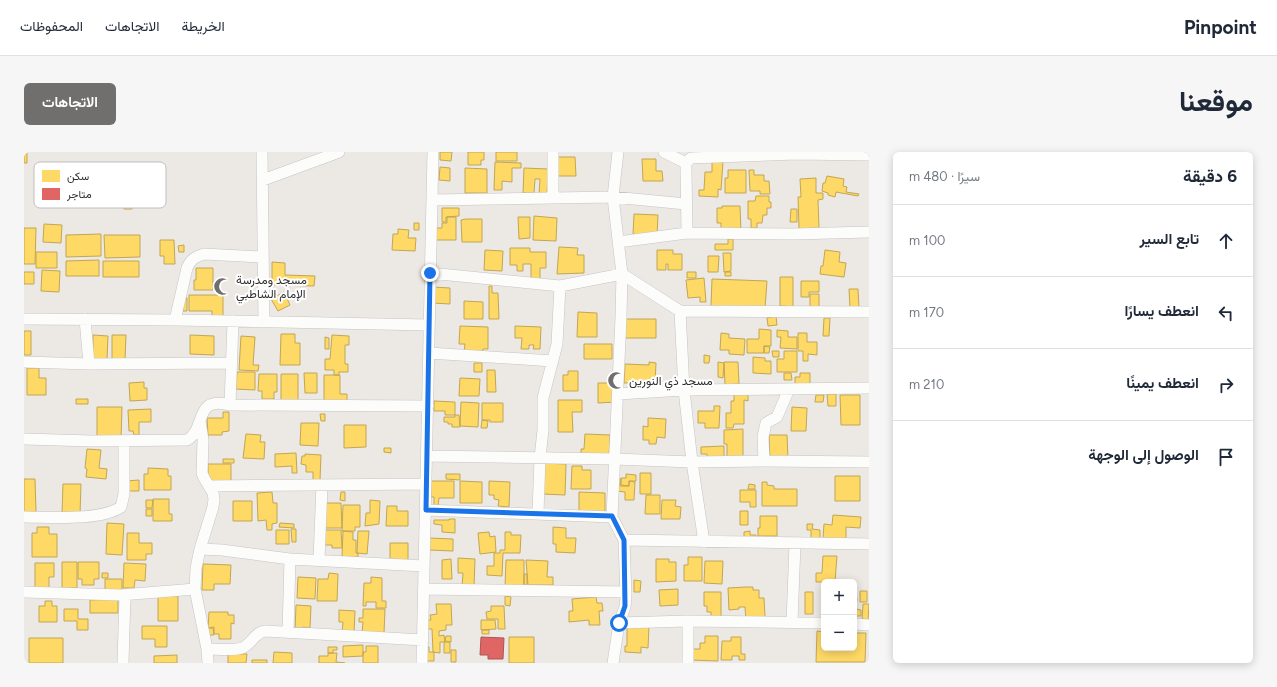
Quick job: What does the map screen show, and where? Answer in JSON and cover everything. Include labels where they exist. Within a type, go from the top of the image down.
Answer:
[{"type":"street","points":[[262,152],[264,322]]},
{"type":"street","points":[[262,180],[339,152]]},
{"type":"street","points":[[422,663],[433,152]]},
{"type":"street","points":[[554,152],[554,197]]},
{"type":"street","points":[[613,663],[619,623],[625,606],[626,592],[624,540],[612,516],[616,459],[622,274],[613,197],[618,152]]},
{"type":"street","points":[[664,152],[686,163]]},
{"type":"street","points":[[688,233],[686,163],[691,158],[796,154],[869,155]]},
{"type":"street","points":[[432,200],[613,197],[686,204]]},
{"type":"street","points":[[618,242],[688,233],[794,234],[869,232]]},
{"type":"street","points":[[175,320],[186,268],[190,261],[195,257],[204,254],[263,257]]},
{"type":"street","points":[[430,273],[560,286],[622,274],[680,311],[869,312]]},
{"type":"street","points":[[538,513],[540,458],[543,430],[543,398],[557,344],[560,286]]},
{"type":"street","points":[[680,311],[684,390],[692,462],[704,542]]},
{"type":"street","points":[[24,319],[175,320],[429,325]]},
{"type":"street","points":[[85,319],[89,364]]},
{"type":"street","points":[[230,405],[233,321]]},
{"type":"street","points":[[429,353],[553,361]]},
{"type":"street","points":[[24,362],[89,364],[231,364]]},
{"type":"street","points":[[618,394],[684,390],[869,388]]},
{"type":"street","points":[[764,460],[763,437],[766,424],[777,416],[789,389]]},
{"type":"street","points":[[24,439],[124,441],[187,440],[195,434],[205,408],[210,405],[222,403],[230,405],[428,406]]},
{"type":"street","points":[[200,420],[203,440],[202,468],[204,478],[214,496],[213,507],[200,549],[196,568],[195,589],[207,649],[208,663]]},
{"type":"street","points":[[24,517],[91,516],[109,513],[121,507],[124,494],[124,441]]},
{"type":"street","points":[[426,456],[616,459],[692,462],[764,460],[869,462]]},
{"type":"street","points":[[209,486],[426,484]]},
{"type":"street","points":[[318,560],[322,485]]},
{"type":"street","points":[[426,510],[612,516]]},
{"type":"street","points":[[624,540],[795,544],[869,544]]},
{"type":"street","points":[[792,622],[795,544]]},
{"type":"street","points":[[200,549],[222,550],[290,559],[424,566]]},
{"type":"street","points":[[288,632],[290,559]]},
{"type":"street","points":[[24,592],[125,595],[195,589]]},
{"type":"street","points":[[424,589],[626,592]]},
{"type":"street","points":[[123,663],[125,595]]},
{"type":"street","points":[[619,623],[688,621],[821,623]]},
{"type":"street","points":[[688,621],[688,663]]},
{"type":"street","points":[[857,624],[869,625]]},
{"type":"street","points":[[207,649],[240,649],[246,646],[261,632],[288,632],[423,640]]},
{"type":"building: سكن","points":[[24,152],[27,152],[27,163],[24,163]]},
{"type":"building: سكن","points":[[440,152],[452,152],[451,161],[440,160]]},
{"type":"building: سكن","points":[[468,152],[484,152],[484,160],[481,160],[481,165],[468,165]]},
{"type":"building: سكن","points":[[496,152],[517,152],[517,161],[496,161]]},
{"type":"building: سكن","points":[[558,157],[575,157],[576,176],[558,176]]},
{"type":"building: سكن","points":[[642,159],[656,159],[656,171],[662,171],[663,181],[643,181]]},
{"type":"building: سكن","points":[[495,162],[521,163],[521,168],[512,168],[512,182],[502,181],[502,190],[494,190]]},
{"type":"building: سكن","points":[[712,162],[723,162],[721,190],[718,189],[718,197],[699,196],[699,190],[704,190],[705,172],[712,172]]},
{"type":"building: سكن","points":[[440,167],[450,168],[450,181],[439,180]]},
{"type":"building: سكن","points":[[465,168],[487,169],[487,193],[465,193]]},
{"type":"building: سكن","points":[[524,168],[548,169],[547,195],[539,195],[540,179],[535,179],[534,193],[523,193]]},
{"type":"building: سكن","points":[[728,170],[746,170],[746,193],[725,193],[725,178],[728,178]]},
{"type":"building: سكن","points":[[749,170],[754,170],[754,175],[764,175],[764,181],[769,181],[770,194],[760,194],[760,191],[750,191]]},
{"type":"building: سكن","points":[[827,176],[844,179],[843,186],[847,187],[846,192],[859,194],[858,196],[836,192],[835,197],[828,195],[828,193],[822,191],[823,183],[825,183]]},
{"type":"building: سكن","points":[[816,178],[816,193],[823,193],[823,199],[818,200],[819,228],[799,229],[798,197],[801,197],[800,179]]},
{"type":"building: سكن","points":[[756,196],[769,196],[771,208],[767,208],[767,215],[763,215],[762,223],[757,223],[757,228],[751,228],[751,219],[748,219],[748,201],[755,201]]},
{"type":"building: سكن","points":[[722,206],[740,206],[741,231],[721,231],[721,223],[717,223],[717,208],[722,208]]},
{"type":"building: سكن","points":[[442,208],[459,208],[459,216],[446,217],[446,222],[442,222]]},
{"type":"building: سكن","points":[[791,209],[797,209],[797,222],[790,222]]},
{"type":"building: سكن","points":[[634,214],[658,215],[657,236],[633,235]]},
{"type":"building: سكن","points":[[534,216],[557,218],[556,241],[533,240]]},
{"type":"building: سكن","points":[[447,217],[456,217],[456,240],[433,240],[433,228],[442,228],[442,223],[447,223]]},
{"type":"building: سكن","points":[[518,217],[530,217],[530,238],[519,239]]},
{"type":"building: سكن","points":[[482,219],[482,242],[462,242],[461,220]]},
{"type":"building: سكن","points":[[414,223],[419,223],[419,230],[414,230]]},
{"type":"building: سكن","points":[[44,224],[62,225],[61,243],[43,242]]},
{"type":"building: سكن","points":[[24,228],[36,228],[35,264],[24,264]]},
{"type":"building: سكن","points":[[398,229],[409,230],[408,238],[416,238],[415,251],[392,250],[393,234],[398,234]]},
{"type":"building: سكن","points":[[101,234],[101,256],[66,257],[66,235]]},
{"type":"building: سكن","points":[[104,235],[140,235],[140,257],[105,258]]},
{"type":"building: سكن","points":[[728,239],[733,239],[733,250],[715,250],[715,244],[728,244]]},
{"type":"building: سكن","points":[[160,240],[174,240],[175,264],[164,264],[164,256],[160,256]]},
{"type":"building: سكن","points":[[184,245],[184,252],[179,252],[178,246]]},
{"type":"building: سكن","points":[[559,247],[578,248],[577,255],[584,255],[584,273],[557,274]]},
{"type":"building: سكن","points":[[510,248],[530,248],[530,252],[546,252],[546,268],[540,268],[540,280],[531,280],[531,264],[523,264],[523,271],[517,271],[517,265],[510,265]]},
{"type":"building: سكن","points":[[485,250],[503,251],[502,271],[484,270]]},
{"type":"building: سكن","points":[[657,250],[673,250],[673,254],[682,254],[682,270],[668,270],[668,264],[666,264],[666,270],[657,270]]},
{"type":"building: سكن","points":[[825,250],[840,252],[839,262],[846,263],[844,277],[820,274],[821,266],[823,266]]},
{"type":"building: سكن","points":[[36,252],[57,252],[57,268],[36,268]]},
{"type":"building: سكن","points":[[723,253],[731,253],[731,271],[724,272]]},
{"type":"building: سكن","points":[[708,256],[719,256],[718,272],[708,272]]},
{"type":"building: سكن","points":[[99,260],[99,276],[66,276],[66,261]]},
{"type":"building: سكن","points":[[103,261],[139,261],[139,277],[103,277]]},
{"type":"building: سكن","points":[[272,262],[285,263],[285,275],[315,276],[314,286],[272,285]]},
{"type":"building: سكن","points":[[196,268],[213,268],[213,290],[194,290]]},
{"type":"building: سكن","points":[[42,270],[60,271],[59,292],[41,291]]},
{"type":"building: سكن","points":[[24,272],[34,272],[34,284],[24,284]]},
{"type":"building: سكن","points":[[687,272],[696,272],[696,278],[687,278]]},
{"type":"building: سكن","points":[[725,272],[731,272],[731,276],[725,276]]},
{"type":"building: سكن","points":[[780,277],[793,277],[793,311],[785,311],[785,306],[780,306]]},
{"type":"building: سكن","points":[[704,278],[706,302],[700,302],[700,297],[688,298],[686,280]]},
{"type":"building: سكن","points":[[712,279],[767,281],[765,308],[711,306]]},
{"type":"building: سكن","points":[[801,281],[819,281],[819,292],[809,292],[809,297],[801,297]]},
{"type":"building: سكن","points":[[489,286],[492,286],[492,293],[498,293],[499,319],[489,319]]},
{"type":"building: سكن","points":[[433,287],[450,288],[450,304],[432,303]]},
{"type":"building: سكن","points":[[849,289],[858,289],[859,308],[850,308]]},
{"type":"building: سكن","points":[[284,292],[290,305],[278,311],[271,299]]},
{"type":"building: سكن","points":[[810,294],[819,294],[819,310],[810,310]]},
{"type":"building: سكن","points":[[189,295],[223,295],[223,317],[212,317],[212,311],[189,311]]},
{"type":"building: سكن","points":[[183,298],[187,298],[187,311],[183,311]]},
{"type":"building: سكن","points":[[464,301],[483,302],[483,319],[464,319]]},
{"type":"building: سكن","points":[[578,312],[597,313],[597,337],[577,337]]},
{"type":"building: سكن","points":[[776,316],[777,325],[768,326],[767,318]]},
{"type":"building: سكن","points":[[824,318],[830,318],[829,336],[823,336]]},
{"type":"building: سكن","points":[[626,319],[656,319],[656,338],[625,338]]},
{"type":"building: سكن","points":[[460,326],[488,327],[488,349],[483,349],[482,353],[464,353],[465,344],[459,344]]},
{"type":"building: سكن","points":[[515,326],[541,327],[540,349],[533,349],[534,345],[529,345],[529,349],[521,349],[522,338],[515,338]]},
{"type":"building: سكن","points":[[759,329],[771,330],[771,346],[764,346],[764,353],[747,353],[747,339],[759,339]]},
{"type":"building: سكن","points":[[777,330],[788,331],[788,337],[797,337],[797,349],[780,348],[781,337],[777,337]]},
{"type":"building: سكن","points":[[24,331],[31,331],[31,355],[24,355]]},
{"type":"building: سكن","points":[[721,333],[729,334],[729,338],[745,339],[744,355],[729,354],[729,350],[720,350]]},
{"type":"building: سكن","points":[[798,333],[807,333],[807,342],[817,342],[817,355],[808,354],[808,361],[803,361],[803,351],[798,351]]},
{"type":"building: سكن","points":[[281,334],[295,334],[295,343],[300,343],[300,365],[280,365]]},
{"type":"building: سكن","points":[[93,335],[108,336],[107,360],[93,360]]},
{"type":"building: سكن","points":[[112,335],[126,335],[125,360],[112,360]]},
{"type":"building: سكن","points":[[190,335],[214,336],[214,355],[190,354]]},
{"type":"building: سكن","points":[[332,335],[349,336],[349,345],[345,345],[345,364],[348,364],[348,372],[339,372],[339,375],[334,375],[334,370],[325,370],[325,359],[330,359]]},
{"type":"building: سكن","points":[[241,336],[255,337],[253,365],[259,365],[258,371],[239,370]]},
{"type":"building: سكن","points":[[325,337],[329,338],[329,349],[325,349]]},
{"type":"building: سكن","points":[[584,344],[612,344],[612,359],[584,359]]},
{"type":"building: سكن","points":[[764,346],[770,347],[769,353],[764,353]]},
{"type":"building: سكن","points":[[772,351],[779,351],[779,357],[773,357]]},
{"type":"building: سكن","points":[[784,351],[797,351],[797,372],[777,372],[777,359],[784,359]]},
{"type":"building: سكن","points":[[704,355],[710,356],[709,363],[704,363]]},
{"type":"building: سكن","points":[[753,357],[765,358],[765,361],[771,361],[771,374],[753,373]]},
{"type":"building: سكن","points":[[649,362],[656,363],[655,384],[642,383],[642,388],[634,388],[634,383],[624,383],[625,364],[649,365]]},
{"type":"building: سكن","points":[[718,362],[724,363],[723,378],[718,377]]},
{"type":"building: سكن","points":[[724,362],[738,362],[739,384],[725,385]]},
{"type":"building: سكن","points":[[474,363],[482,363],[482,372],[474,372]]},
{"type":"building: سكن","points":[[27,368],[39,368],[39,378],[46,378],[46,395],[27,395]]},
{"type":"building: سكن","points":[[487,370],[495,370],[496,392],[487,392]]},
{"type":"building: سكن","points":[[568,371],[578,371],[578,391],[563,391],[563,375],[568,375]]},
{"type":"building: سكن","points":[[237,372],[255,372],[255,390],[236,389]]},
{"type":"building: سكن","points":[[304,373],[317,373],[317,393],[305,393]]},
{"type":"building: سكن","points":[[784,373],[791,373],[792,380],[784,380]]},
{"type":"building: سكن","points":[[800,373],[810,373],[810,389],[795,389],[795,377],[800,377]]},
{"type":"building: سكن","points":[[259,374],[277,374],[277,392],[274,392],[274,399],[262,399],[262,391],[258,391]]},
{"type":"building: سكن","points":[[281,374],[298,374],[298,404],[281,404]]},
{"type":"building: سكن","points":[[324,375],[340,375],[340,394],[347,394],[347,401],[324,401]]},
{"type":"building: سكن","points":[[460,378],[480,379],[479,396],[459,396]]},
{"type":"building: سكن","points":[[144,382],[144,388],[147,388],[147,400],[130,401],[129,383]]},
{"type":"building: سكن","points":[[598,383],[617,383],[617,402],[598,403]]},
{"type":"building: سكن","points":[[734,394],[748,394],[748,401],[744,400],[744,424],[734,424],[733,428],[726,428],[726,413],[731,413],[731,401],[734,401]]},
{"type":"building: سكن","points":[[827,394],[836,394],[836,406],[828,406]]},
{"type":"building: سكن","points":[[816,395],[824,395],[823,402],[815,402]]},
{"type":"building: سكن","points":[[840,395],[860,395],[860,425],[841,425]]},
{"type":"building: سكن","points":[[76,399],[88,399],[88,404],[76,404]]},
{"type":"building: سكن","points":[[558,400],[582,400],[582,412],[572,412],[573,432],[558,432]]},
{"type":"building: سكن","points":[[434,401],[455,402],[455,415],[445,415],[445,411],[434,411]]},
{"type":"building: سكن","points":[[461,402],[479,403],[478,427],[460,426]]},
{"type":"building: سكن","points":[[482,403],[503,403],[503,422],[490,422],[490,420],[482,420]]},
{"type":"building: سكن","points":[[714,406],[720,406],[719,428],[705,428],[705,423],[698,423],[698,411],[714,411]]},
{"type":"building: سكن","points":[[97,407],[122,407],[121,439],[97,438]]},
{"type":"building: سكن","points":[[792,407],[807,408],[806,431],[791,431]]},
{"type":"building: سكن","points":[[151,409],[151,422],[139,422],[139,435],[134,435],[133,431],[129,431],[128,410]]},
{"type":"building: سكن","points":[[223,412],[229,412],[229,431],[222,432],[222,435],[208,435],[207,418],[223,418]]},
{"type":"building: سكن","points":[[320,414],[325,414],[325,421],[321,421]]},
{"type":"building: سكن","points":[[455,415],[459,415],[460,427],[452,427],[452,424],[444,422],[444,417],[455,417]]},
{"type":"building: سكن","points":[[648,418],[666,419],[665,438],[657,437],[656,444],[649,444],[649,440],[643,440],[643,426],[648,427]]},
{"type":"building: سكن","points":[[482,420],[488,421],[487,428],[481,428]]},
{"type":"building: سكن","points":[[301,423],[319,423],[318,446],[300,445]]},
{"type":"building: سكن","points":[[344,425],[366,425],[366,447],[344,448]]},
{"type":"building: سكن","points":[[743,429],[743,458],[727,458],[727,444],[724,444],[724,430]]},
{"type":"building: سكن","points":[[246,434],[261,435],[260,442],[265,442],[264,459],[243,458]]},
{"type":"building: سكن","points":[[585,434],[610,435],[609,458],[581,457],[581,449],[584,449]]},
{"type":"building: سكن","points":[[769,435],[787,435],[788,460],[770,460]]},
{"type":"building: سكن","points":[[724,446],[724,459],[707,459],[707,454],[701,454],[701,447]]},
{"type":"building: سكن","points":[[384,448],[391,448],[391,453],[384,452]]},
{"type":"building: سكن","points":[[87,449],[101,450],[99,468],[107,469],[106,479],[86,477],[87,469],[85,468]]},
{"type":"building: سكن","points":[[296,453],[297,473],[292,473],[292,466],[275,467],[275,454]]},
{"type":"building: سكن","points":[[305,454],[321,455],[320,480],[313,480],[313,472],[306,472],[306,465],[301,464],[302,456],[305,456]]},
{"type":"building: سكن","points":[[223,459],[234,459],[234,463],[223,463]]},
{"type":"building: سكن","points":[[543,463],[566,464],[565,495],[542,494]]},
{"type":"building: سكن","points":[[208,464],[231,464],[231,482],[208,482]]},
{"type":"building: سكن","points":[[572,466],[582,466],[582,470],[591,470],[591,489],[571,489]]},
{"type":"building: سكن","points":[[148,468],[168,469],[168,476],[171,476],[171,490],[144,490],[144,474],[148,474]]},
{"type":"building: سكن","points":[[640,473],[651,473],[651,494],[640,494]]},
{"type":"building: سكن","points":[[446,474],[460,474],[460,480],[446,479]]},
{"type":"building: سكن","points":[[626,474],[636,475],[636,481],[629,481],[629,486],[621,485],[621,478],[626,478]]},
{"type":"building: سكن","points":[[835,476],[860,476],[860,501],[835,501]]},
{"type":"building: سكن","points":[[24,479],[35,479],[36,512],[24,512]]},
{"type":"building: سكن","points":[[617,479],[621,479],[620,486],[629,486],[629,481],[635,482],[634,500],[625,500],[625,492],[616,491]]},
{"type":"building: سكن","points":[[139,480],[139,491],[126,491],[126,481]]},
{"type":"building: سكن","points":[[431,481],[454,481],[454,498],[439,498],[438,506],[434,506],[434,497],[431,497]]},
{"type":"building: سكن","points":[[460,481],[482,482],[482,503],[460,503]]},
{"type":"building: سكن","points":[[489,481],[510,482],[509,507],[498,506],[499,500],[494,499],[494,495],[489,495]]},
{"type":"building: سكن","points":[[762,482],[767,482],[767,485],[774,486],[774,489],[797,489],[797,506],[762,506]]},
{"type":"building: سكن","points":[[63,484],[81,484],[80,514],[62,514]]},
{"type":"building: سكن","points":[[749,484],[755,485],[755,489],[748,489]]},
{"type":"building: سكن","points":[[740,490],[756,490],[756,507],[750,507],[750,502],[740,502]]},
{"type":"building: سكن","points":[[272,492],[273,503],[277,503],[277,523],[272,524],[272,530],[267,530],[266,520],[258,521],[257,493]]},
{"type":"building: سكن","points":[[341,492],[345,492],[345,501],[340,500]]},
{"type":"building: سكن","points":[[579,492],[605,493],[605,513],[579,514]]},
{"type":"building: سكن","points":[[646,495],[660,495],[660,514],[645,514]]},
{"type":"building: سكن","points":[[153,499],[169,499],[169,514],[172,514],[172,521],[153,521]]},
{"type":"building: سكن","points":[[146,500],[153,500],[152,508],[146,508]]},
{"type":"building: سكن","points":[[370,500],[380,501],[379,524],[365,526],[366,513],[370,513]]},
{"type":"building: سكن","points":[[662,500],[676,500],[675,506],[681,507],[680,519],[661,519]]},
{"type":"building: سكن","points":[[233,501],[252,501],[252,521],[233,521]]},
{"type":"building: سكن","points":[[323,503],[341,503],[342,528],[323,528]]},
{"type":"building: سكن","points":[[343,505],[360,505],[360,527],[355,527],[355,531],[342,531]]},
{"type":"building: سكن","points":[[387,506],[397,506],[397,511],[408,511],[408,526],[386,526]]},
{"type":"building: سكن","points":[[146,509],[152,509],[152,516],[146,516]]},
{"type":"building: سكن","points":[[740,511],[748,511],[748,525],[740,525]]},
{"type":"building: سكن","points":[[833,515],[861,517],[860,528],[846,527],[846,539],[823,538],[824,524],[832,525]]},
{"type":"building: سكن","points":[[760,516],[777,516],[777,536],[758,536]]},
{"type":"building: سكن","points":[[455,519],[455,533],[442,532],[442,525],[434,524],[434,520]]},
{"type":"building: سكن","points":[[107,523],[124,524],[122,555],[106,554]]},
{"type":"building: سكن","points":[[280,523],[294,524],[294,528],[279,527]]},
{"type":"building: سكن","points":[[807,524],[813,524],[812,529],[820,530],[820,540],[811,540],[811,530],[807,530]]},
{"type":"building: سكن","points":[[37,527],[49,527],[49,534],[57,534],[57,557],[32,557],[32,533],[37,533]]},
{"type":"building: سكن","points":[[553,527],[566,528],[566,538],[576,538],[575,553],[556,552],[556,544],[553,544]]},
{"type":"building: سكن","points":[[291,529],[296,529],[296,542],[292,542]]},
{"type":"building: سكن","points":[[276,530],[289,530],[289,544],[276,544]]},
{"type":"building: سكن","points":[[321,530],[341,530],[342,548],[332,548],[332,545],[321,545]]},
{"type":"building: سكن","points":[[343,531],[353,532],[353,540],[356,540],[356,553],[358,553],[358,557],[342,557]]},
{"type":"building: سكن","points":[[358,531],[369,531],[367,554],[357,553]]},
{"type":"building: سكن","points":[[750,531],[750,535],[756,535],[756,538],[744,539],[744,532]]},
{"type":"building: سكن","points":[[489,532],[490,537],[495,536],[496,552],[480,554],[478,533]]},
{"type":"building: سكن","points":[[505,532],[511,532],[511,535],[521,535],[520,553],[503,553],[502,576],[487,575],[487,566],[494,566],[494,553],[500,553],[500,550],[505,550]]},
{"type":"building: سكن","points":[[127,533],[139,533],[139,543],[152,543],[152,554],[146,554],[146,560],[127,560]]},
{"type":"building: سكن","points":[[429,538],[453,539],[453,551],[429,550]]},
{"type":"building: سكن","points":[[390,543],[408,543],[408,563],[390,563]]},
{"type":"building: سكن","points":[[823,556],[837,556],[835,579],[821,579],[821,582],[816,582],[816,573],[822,573]]},
{"type":"building: سكن","points":[[688,557],[702,557],[702,581],[684,581],[684,565],[688,565]]},
{"type":"building: سكن","points":[[458,558],[475,559],[474,588],[462,587],[463,573],[458,573]]},
{"type":"building: سكن","points":[[451,559],[452,579],[442,579],[442,560]]},
{"type":"building: سكن","points":[[656,559],[669,559],[669,562],[676,562],[676,581],[656,582]]},
{"type":"building: سكن","points":[[506,560],[524,560],[524,586],[505,587]]},
{"type":"building: سكن","points":[[526,560],[548,561],[547,577],[553,577],[553,585],[528,585]]},
{"type":"building: سكن","points":[[705,561],[723,561],[722,584],[704,583]]},
{"type":"building: سكن","points":[[62,562],[77,562],[77,588],[62,588]]},
{"type":"building: سكن","points":[[78,562],[99,562],[99,579],[94,579],[94,585],[82,585],[82,579],[78,579]]},
{"type":"building: سكن","points":[[35,563],[54,563],[54,577],[49,577],[49,588],[35,588]]},
{"type":"building: سكن","points":[[124,563],[146,564],[145,581],[135,580],[134,588],[123,588]]},
{"type":"building: سكن","points":[[203,564],[231,565],[230,584],[214,584],[214,590],[202,590]]},
{"type":"building: سكن","points":[[102,573],[108,573],[108,578],[102,578]]},
{"type":"building: سكن","points":[[329,573],[338,574],[337,601],[317,601],[318,579],[328,579]]},
{"type":"building: سكن","points":[[524,574],[527,574],[527,585],[524,585]]},
{"type":"building: سكن","points":[[298,577],[316,578],[315,599],[297,598]]},
{"type":"building: سكن","points":[[371,577],[382,578],[382,601],[386,601],[386,608],[376,608],[376,602],[366,602],[366,606],[363,606],[364,583],[371,583]]},
{"type":"building: سكن","points":[[105,579],[122,579],[122,590],[105,591]]},
{"type":"building: سكن","points":[[634,580],[641,581],[640,592],[634,592]]},
{"type":"building: سكن","points":[[753,587],[753,590],[759,590],[759,598],[764,598],[765,617],[746,621],[745,607],[729,610],[728,588]]},
{"type":"building: سكن","points":[[678,589],[678,605],[660,606],[659,590]]},
{"type":"building: سكن","points":[[860,591],[867,591],[867,602],[860,602]]},
{"type":"building: سكن","points":[[704,592],[721,592],[721,618],[711,618],[711,612],[707,612],[707,606],[704,606]]},
{"type":"building: سكن","points":[[805,592],[813,592],[813,614],[805,614]]},
{"type":"building: سكن","points":[[158,596],[178,596],[178,621],[158,621]]},
{"type":"building: سكن","points":[[505,596],[511,597],[510,606],[505,605]]},
{"type":"building: سكن","points":[[596,597],[597,603],[602,603],[603,611],[599,611],[600,625],[589,625],[589,620],[569,622],[569,611],[573,611],[572,599]]},
{"type":"building: سكن","points":[[118,599],[118,613],[90,613],[90,600]]},
{"type":"building: سكن","points":[[45,601],[52,601],[52,606],[57,606],[57,622],[39,622],[39,606],[45,606]]},
{"type":"building: سكن","points":[[436,604],[451,604],[452,625],[446,625],[446,630],[439,631],[439,636],[444,635],[445,642],[440,642],[440,653],[433,652],[432,629],[424,629],[425,620],[431,620],[430,615],[437,614]]},
{"type":"building: سكن","points":[[863,604],[869,604],[868,620],[862,619]]},
{"type":"building: سكن","points":[[296,605],[311,606],[310,628],[303,627],[303,632],[295,632]]},
{"type":"building: سكن","points":[[491,606],[504,606],[505,629],[498,629],[498,619],[487,619],[486,612],[491,611]]},
{"type":"building: سكن","points":[[64,609],[78,609],[78,619],[88,619],[88,630],[77,630],[77,621],[64,621]]},
{"type":"building: سكن","points":[[363,609],[385,609],[384,633],[362,633],[363,622],[359,622],[359,618],[363,618]]},
{"type":"building: سكن","points":[[857,609],[861,610],[861,616],[857,616]]},
{"type":"building: سكن","points":[[339,610],[355,611],[354,634],[342,633],[343,622],[339,622]]},
{"type":"building: سكن","points":[[209,612],[228,612],[228,615],[234,615],[234,624],[231,623],[231,639],[219,639],[219,634],[214,634],[214,627],[208,628]]},
{"type":"building: سكن","points":[[481,620],[495,620],[496,629],[481,630]]},
{"type":"building: سكن","points":[[142,626],[167,626],[167,647],[155,647],[155,639],[142,639]]},
{"type":"building: سكن","points":[[627,626],[649,626],[648,648],[641,647],[641,653],[625,652],[625,646],[627,646]]},
{"type":"building: سكن","points":[[208,628],[213,628],[214,635],[208,635]]},
{"type":"building: سكن","points":[[482,630],[489,630],[489,634],[482,634]]},
{"type":"building: سكن","points":[[817,631],[821,632],[821,651],[857,651],[857,633],[866,633],[865,662],[816,662]]},
{"type":"building: سكن","points":[[446,636],[451,636],[451,642],[445,641]]},
{"type":"building: سكن","points":[[705,636],[718,636],[718,661],[690,660],[690,649],[700,649],[700,643],[705,643]]},
{"type":"building: سكن","points":[[509,637],[534,637],[534,663],[509,663]]},
{"type":"building: سكن","points":[[731,637],[741,637],[741,654],[745,654],[745,660],[739,660],[739,656],[732,656],[732,660],[721,660],[722,641],[731,641]]},
{"type":"building: سكن","points":[[29,638],[63,638],[63,663],[29,663]]},
{"type":"building: سكن","points":[[444,642],[450,642],[450,653],[444,653]]},
{"type":"building: سكن","points":[[363,645],[363,656],[343,657],[343,646]]},
{"type":"building: سكن","points":[[366,646],[378,646],[378,663],[363,663],[363,652],[366,652]]},
{"type":"building: سكن","points":[[328,647],[337,647],[337,650],[333,650],[333,653],[328,653]]},
{"type":"building: سكن","points":[[425,647],[429,647],[429,652],[434,652],[434,661],[425,661]]},
{"type":"building: سكن","points":[[451,650],[456,650],[456,662],[451,662]]},
{"type":"building: سكن","points":[[274,652],[292,653],[292,663],[273,663]]},
{"type":"building: سكن","points":[[328,653],[337,653],[336,662],[345,663],[319,663],[319,656],[328,656]]},
{"type":"building: سكن","points":[[228,654],[247,654],[246,663],[228,663]]},
{"type":"building: سكن","points":[[177,655],[177,663],[154,663],[154,656]]},
{"type":"building: سكن","points":[[252,660],[267,660],[267,663],[252,663]]},
{"type":"building: متاجر","points":[[481,637],[504,638],[503,659],[488,659],[488,655],[480,655]]},
{"type":"place","name":"مسجد ومدرسة الإمام الشاطبي","points":[[223,287]]},
{"type":"place","name":"مسجد ذي النورين","points":[[616,381]]},
{"type":"route","points":[[430,273],[426,510],[612,516],[624,540],[626,597],[625,606],[619,623]]}]
